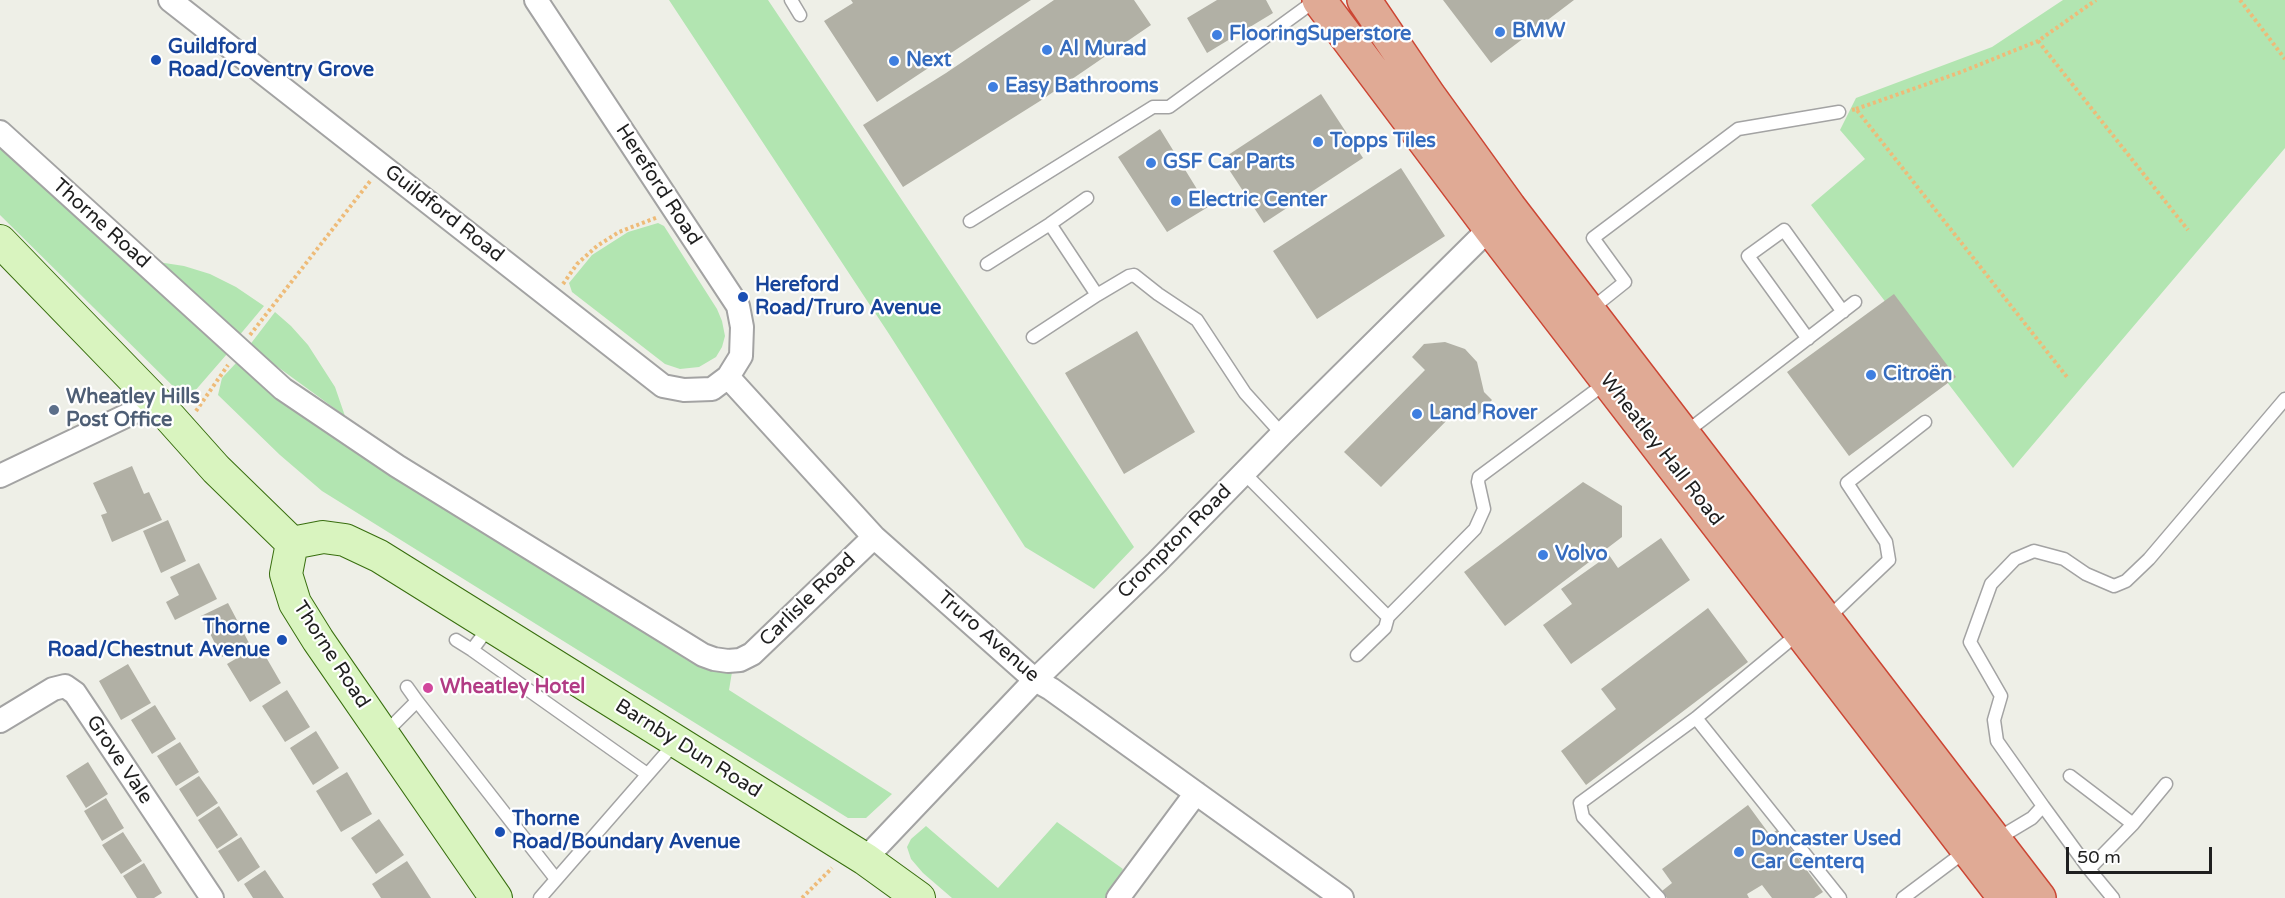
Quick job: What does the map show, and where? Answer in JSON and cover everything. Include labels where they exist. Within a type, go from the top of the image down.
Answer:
[{"type":"highway","name":"Wheatley Hall Road","points":[[1318,0],[1608,381],[1814,625],[1982,845],[2039,898]]},
{"type":"highway","name":"Wheatley Hall Road","points":[[1364,0],[1435,106],[1509,207],[1684,434],[1814,625]]},
{"type":"highway","name":"Wheatley Hall Road","points":[[1982,845],[2005,898]]},
{"type":"street","name":"Guildford Road","points":[[170,0],[663,386],[684,390],[712,389],[728,377]]},
{"type":"street","name":"Hereford Road","points":[[536,0],[738,306],[742,327],[741,356],[728,377]]},
{"type":"street","name":"Thorne Road","points":[[0,132],[283,389],[397,466],[703,655],[714,659],[740,660]]},
{"type":"street","name":"Crompton Road","points":[[857,854],[1157,562],[1281,434],[1490,228]]},
{"type":"street","points":[[0,241],[65,306],[216,469],[292,543]]},
{"type":"street","name":"Truro Avenue","points":[[728,377],[874,537],[1035,680],[1051,689],[1342,898]]},
{"type":"street","points":[[0,476],[155,402]]},
{"type":"street","name":"Barnby Dun Road","points":[[292,543],[322,537],[345,540],[379,556],[857,854],[919,898]]},
{"type":"street","name":"Carlisle Road","points":[[740,660],[752,654],[874,537]]},
{"type":"street","name":"Thorne Road","points":[[292,543],[286,574],[295,603],[318,640],[496,898]]},
{"type":"street","name":"Grove Vale","points":[[0,721],[53,689],[65,686],[75,693],[212,898]]},
{"type":"street","points":[[1119,898],[1196,793]]},
{"type":"lane","points":[[791,0],[800,15]]},
{"type":"lane","points":[[970,221],[1153,107],[1169,107],[1318,0]]},
{"type":"lane","points":[[1589,311],[1625,282],[1593,238],[1738,129],[1839,112]]},
{"type":"lane","points":[[987,264],[1087,198]]},
{"type":"lane","points":[[1050,224],[1097,295]]},
{"type":"lane","points":[[1808,339],[1748,256],[1784,230],[1843,312]]},
{"type":"lane","points":[[1033,337],[1097,295],[1134,275],[1197,321],[1245,393],[1281,434]]},
{"type":"lane","points":[[1684,434],[1855,303]]},
{"type":"lane","points":[[1357,655],[1384,628],[1388,617],[1475,530],[1484,508],[1479,477],[1608,381]]},
{"type":"lane","points":[[2113,898],[2089,869],[1997,741],[1994,720],[2001,696],[1970,642],[1991,585],[2015,559],[2034,551],[2064,559],[2086,574],[2114,586],[2126,581],[2150,559],[2285,399]]},
{"type":"lane","points":[[1659,898],[1583,818],[1580,803],[1696,718],[1814,625],[1889,560],[1886,542],[1847,483],[1925,422]]},
{"type":"lane","points":[[1244,473],[1388,617]]},
{"type":"lane","points":[[472,650],[490,626]]},
{"type":"lane","points":[[456,640],[647,774]]},
{"type":"lane","points":[[407,687],[556,879]]},
{"type":"lane","points":[[383,734],[417,701]]},
{"type":"lane","points":[[1696,718],[1840,898]]},
{"type":"lane","points":[[540,898],[676,742]]},
{"type":"lane","points":[[2070,776],[2133,824]]},
{"type":"lane","points":[[2089,869],[2133,824],[2166,784]]},
{"type":"lane","points":[[1903,898],[1982,845],[2032,818],[2043,806]]},
{"type":"path","points":[[1839,112],[1856,109],[1962,72],[2038,41],[2096,0]]},
{"type":"path","points":[[2240,0],[2285,59]]},
{"type":"path","points":[[2038,41],[2188,230]]},
{"type":"path","points":[[1856,109],[2067,377]]},
{"type":"path","points":[[182,431],[238,349],[382,166]]},
{"type":"path","points":[[553,299],[577,264],[597,246],[619,232],[675,211]]},
{"type":"path","points":[[802,898],[857,854]]},
{"type":"green space","points":[[669,0],[768,0],[1134,547],[1094,589],[1025,547],[889,334]]},
{"type":"green space","points":[[2063,0],[2285,0],[2285,148],[2013,468],[1811,205],[1865,159],[1840,130],[1856,98],[1992,47]]},
{"type":"green space","points":[[0,143],[227,354],[187,400],[0,215]]},
{"type":"green space","points":[[658,223],[664,226],[717,309],[722,321],[725,336],[722,347],[716,357],[699,367],[680,369],[665,364],[572,292],[569,283],[592,255],[628,232]]},
{"type":"green space","points":[[158,262],[184,266],[210,274],[236,287],[264,306],[238,337]]},
{"type":"green space","points":[[275,312],[308,345],[335,387],[345,416],[249,346]]},
{"type":"green space","points":[[237,362],[485,533],[687,660],[716,672],[732,672],[729,690],[892,794],[866,818],[848,818],[322,491],[280,455],[218,395],[222,378]]},
{"type":"green space","points":[[1057,822],[1123,869],[1108,898],[952,898],[923,873],[911,859],[907,847],[911,839],[926,826],[998,888]]},
{"type":"building","name":"Next","points":[[851,0],[1031,0],[877,102],[824,21],[853,3]]},
{"type":"building","points":[[1054,0],[1134,0],[1151,25],[1040,101],[903,187],[863,125],[946,73]]},
{"type":"building","name":"FlooringSuperstore","points":[[1217,0],[1266,0],[1273,13],[1207,53],[1187,18]]},
{"type":"building","name":"BMW","points":[[1443,0],[1574,0],[1491,63]]},
{"type":"building","points":[[1321,94],[1363,158],[1264,223],[1222,159]]},
{"type":"building","points":[[1160,129],[1208,207],[1167,232],[1118,157]]},
{"type":"building","points":[[1401,168],[1445,236],[1317,319],[1273,251]]},
{"type":"building","name":"Citroën","points":[[1894,294],[1956,377],[1849,456],[1787,372]]},
{"type":"building","points":[[1137,331],[1195,432],[1124,474],[1065,373]]},
{"type":"building","name":"Land Rover","points":[[1445,342],[1465,349],[1477,362],[1484,392],[1492,400],[1472,421],[1459,408],[1381,487],[1344,452],[1425,370],[1412,357],[1424,344]]},
{"type":"building","points":[[132,466],[144,494],[149,492],[162,520],[112,542],[101,515],[107,513],[93,483]]},
{"type":"building","name":"Volvo","points":[[1583,482],[1622,506],[1622,537],[1505,626],[1464,572]]},
{"type":"building","points":[[168,520],[186,561],[161,573],[143,531]]},
{"type":"building","points":[[1661,538],[1690,580],[1571,664],[1543,625],[1572,604],[1561,589],[1609,555],[1618,568]]},
{"type":"building","points":[[199,563],[217,599],[175,620],[166,602],[179,595],[170,577]]},
{"type":"building","points":[[228,603],[249,643],[222,657],[201,616]]},
{"type":"building","points":[[1708,608],[1748,662],[1586,785],[1561,751],[1616,709],[1601,689]]},
{"type":"building","points":[[259,645],[281,683],[250,702],[227,664]]},
{"type":"building","points":[[128,664],[151,703],[121,720],[99,681]]},
{"type":"building","points":[[287,690],[310,727],[285,742],[262,706]]},
{"type":"building","points":[[155,705],[176,739],[152,754],[131,720]]},
{"type":"building","points":[[316,731],[339,768],[313,785],[290,748]]},
{"type":"building","points":[[180,742],[199,772],[176,786],[157,756]]},
{"type":"building","points":[[88,762],[108,794],[86,808],[66,776]]},
{"type":"building","points":[[347,772],[372,814],[341,832],[316,791]]},
{"type":"building","points":[[199,776],[218,803],[197,817],[179,789]]},
{"type":"building","points":[[106,798],[124,828],[102,841],[84,811]]},
{"type":"building","name":"Doncaster Used Car Centerq","points":[[1748,805],[1770,835],[1777,830],[1823,892],[1814,898],[1772,898],[1762,885],[1747,894],[1749,898],[1667,898],[1662,891],[1672,883],[1662,869]]},
{"type":"building","points":[[219,806],[238,835],[217,849],[198,820]]},
{"type":"building","points":[[379,819],[404,855],[376,874],[351,838]]},
{"type":"building","points":[[123,832],[142,861],[121,874],[102,845]]},
{"type":"building","points":[[241,837],[260,867],[238,882],[218,851]]},
{"type":"building","points":[[407,861],[431,898],[381,898],[372,884]]},
{"type":"building","points":[[144,863],[162,893],[154,898],[137,898],[123,876]]},
{"type":"building","points":[[265,870],[284,898],[253,898],[244,884]]},
{"type":"place","name":"BMW","points":[[1500,32]]},
{"type":"place","name":"FlooringSuperstore","points":[[1217,35]]},
{"type":"place","name":"Al Murad","points":[[1047,50]]},
{"type":"place","name":"Guildford Road/Coventry Grove","points":[[156,60]]},
{"type":"place","name":"Next","points":[[894,61]]},
{"type":"place","name":"Easy Bathrooms","points":[[993,87]]},
{"type":"place","name":"Topps Tiles","points":[[1318,142]]},
{"type":"place","name":"GSF Car Parts","points":[[1151,163]]},
{"type":"place","name":"Electric Center","points":[[1176,201]]},
{"type":"place","name":"Hereford Road/Truro Avenue","points":[[743,297]]},
{"type":"place","name":"Citroën","points":[[1871,375]]},
{"type":"place","name":"Wheatley Hills Post Office","points":[[54,410]]},
{"type":"place","name":"Land Rover","points":[[1417,414]]},
{"type":"place","name":"Volvo","points":[[1543,555]]},
{"type":"place","name":"Thorne Road/Chestnut Avenue","points":[[282,640]]},
{"type":"place","name":"Wheatley Hotel","points":[[428,688]]},
{"type":"place","name":"Thorne Road/Boundary Avenue","points":[[500,832]]},
{"type":"place","name":"Doncaster Used Car Centerq","points":[[1739,852]]}]
